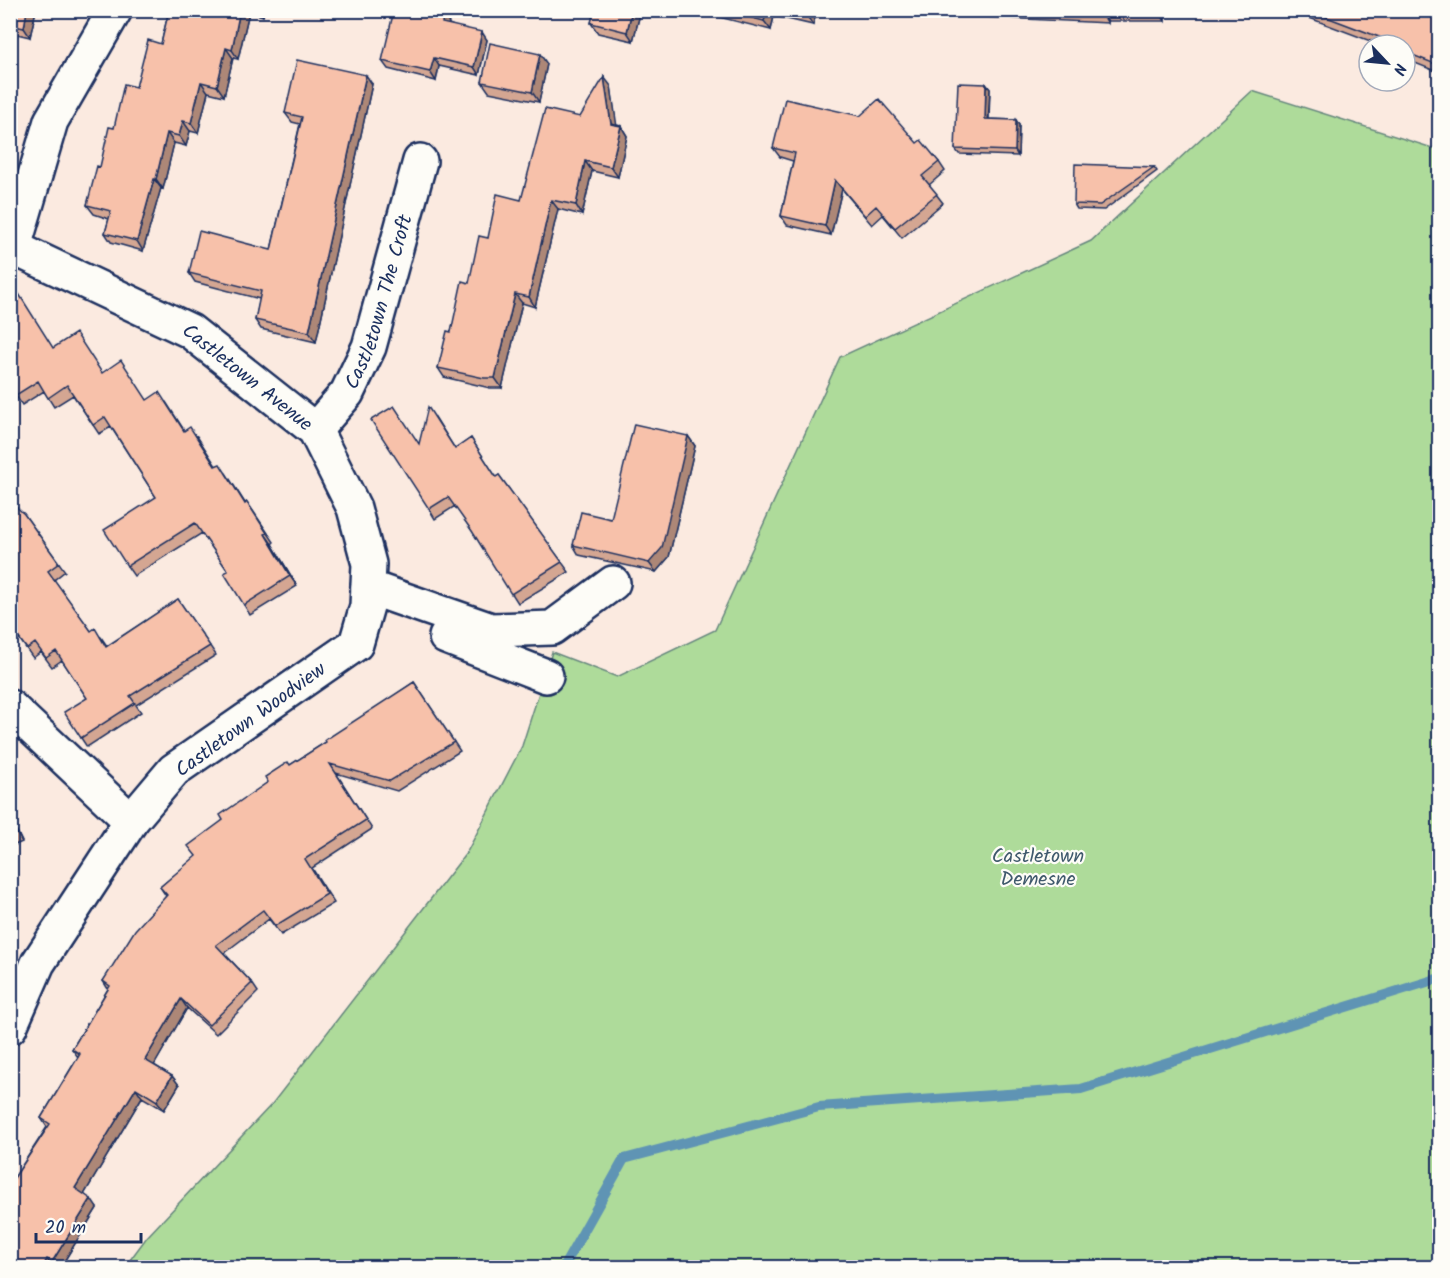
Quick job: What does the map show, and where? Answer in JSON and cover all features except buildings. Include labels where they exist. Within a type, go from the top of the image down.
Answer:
[{"type":"street","points":[[13,246],[51,121],[115,10]]},
{"type":"street","name":"Castletown The Croft","points":[[315,430],[347,393],[369,347],[420,161]]},
{"type":"street","name":"Castletown Avenue","points":[[13,246],[190,331],[315,430],[354,508],[369,564],[367,597]]},
{"type":"street","points":[[367,597],[491,630],[552,628],[614,583]]},
{"type":"street","points":[[367,597],[546,676]]},
{"type":"street","name":"Castletown Woodview","points":[[10,1027],[38,963],[131,821],[174,770],[356,644],[367,597]]},
{"type":"street","points":[[10,707],[131,821]]},
{"type":"green space","name":"Castletown Demesne","points":[[1252,91],[1439,150],[1439,1267],[124,1268],[147,1237],[272,1104],[467,852],[522,746],[552,652],[617,677],[715,630],[840,357],[1091,241]]},
{"type":"waterway","points":[[563,1268],[624,1159],[819,1107],[1081,1089],[1440,978]]}]
